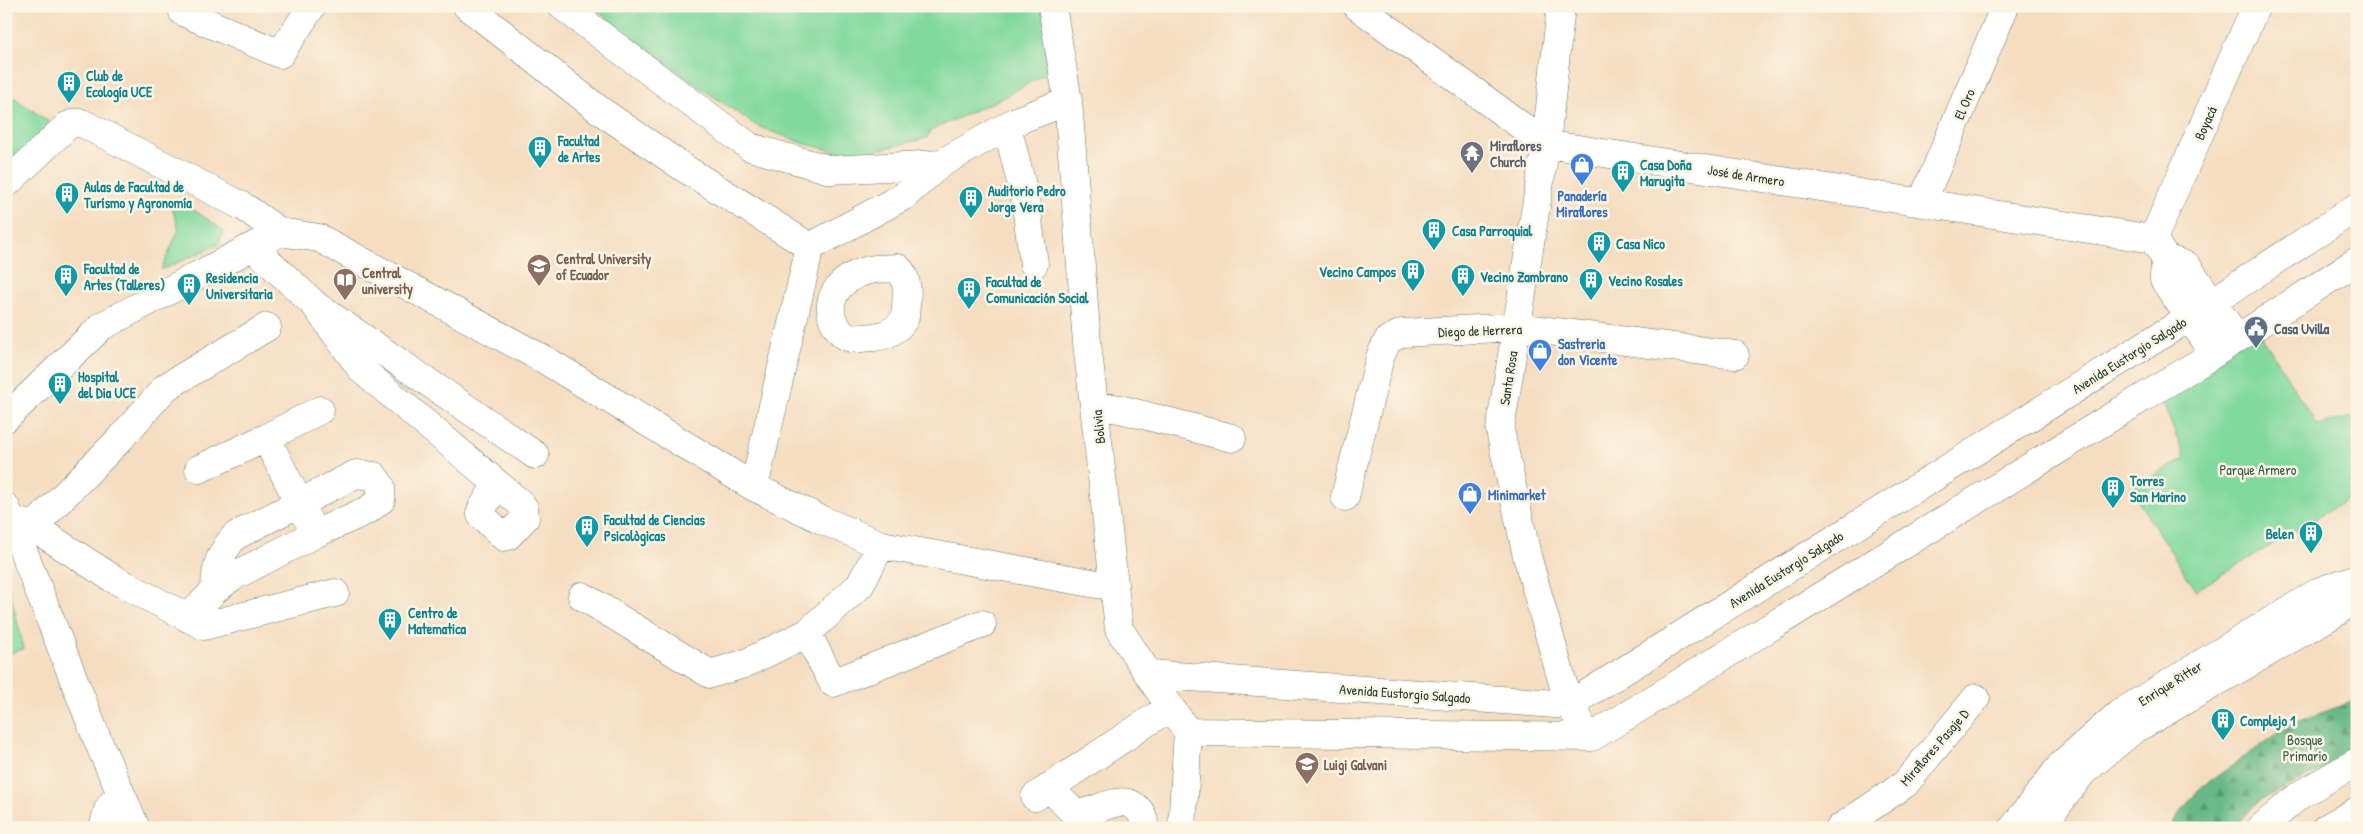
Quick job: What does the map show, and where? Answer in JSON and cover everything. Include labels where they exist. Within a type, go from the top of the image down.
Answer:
[{"type":"street","points":[[183,12],[280,54],[312,6]]},
{"type":"street","points":[[467,6],[598,108],[684,168],[810,247]]},
{"type":"street","points":[[562,6],[750,147],[830,170],[940,164]]},
{"type":"street","name":"Bolivia","points":[[1052,6],[1068,101],[1087,342],[1096,406],[1119,629],[1188,732]]},
{"type":"street","name":"José de Armero","points":[[1357,6],[1546,144],[1922,202],[2159,248],[2187,266],[2237,338]]},
{"type":"street","name":"Santa Rosa","points":[[1561,6],[1546,144],[1500,430],[1528,556],[1569,705],[1592,737]]},
{"type":"street","name":"El Oro","points":[[1922,202],[2006,6]]},
{"type":"street","name":"Boyacá","points":[[2159,248],[2256,6]]},
{"type":"street","points":[[754,487],[810,247],[904,196],[940,164],[1007,126],[1068,101]]},
{"type":"street","points":[[6,184],[67,126],[74,123],[82,124],[244,207],[280,232],[319,238],[545,360],[754,487],[881,546],[1097,584],[1114,584]]},
{"type":"street","points":[[1007,126],[1025,198],[1034,264]]},
{"type":"street","name":"Avenida Eustorgio Salgado","points":[[1149,674],[1569,705],[2213,303],[2357,207]]},
{"type":"street","points":[[6,418],[102,326],[280,232]]},
{"type":"street","points":[[253,247],[315,305],[535,455]]},
{"type":"street","points":[[2159,248],[2164,280],[2214,353]]},
{"type":"street","points":[[1182,828],[1188,732],[1592,737],[2214,353],[2357,261]]},
{"type":"street","points":[[796,303],[830,300]]},
{"type":"street","points":[[315,305],[362,370],[497,484]]},
{"type":"street","points":[[17,519],[119,440],[166,387],[267,327]]},
{"type":"street","name":"Diego de Herrera","points":[[1345,497],[1380,356],[1388,340],[1402,333],[1517,327],[1736,355]]},
{"type":"street","points":[[1096,406],[1120,409],[1232,438]]},
{"type":"street","points":[[199,469],[266,438],[320,410]]},
{"type":"street","points":[[266,438],[315,534]]},
{"type":"street","points":[[188,618],[215,590],[232,577],[315,534],[368,510],[381,500],[381,486],[374,476],[356,474],[236,536],[224,549],[215,572],[215,590]]},
{"type":"street","points":[[17,519],[112,578],[204,626],[335,594]]},
{"type":"street","points":[[17,519],[98,741],[136,828]]},
{"type":"street","points":[[582,596],[710,674],[744,664],[807,633],[860,585],[881,546]]},
{"type":"street","name":"Enrique Ritter","points":[[2013,828],[2063,763],[2119,714],[2320,591],[2357,578]]},
{"type":"street","name":"Enrique Ritter","points":[[2040,828],[2083,772],[2132,731],[2337,612],[2357,592]]},
{"type":"street","points":[[807,633],[833,683],[982,624]]},
{"type":"street","name":"Miraflores Pasaje D","points":[[1840,828],[1905,784],[1976,698]]},
{"type":"street","points":[[1143,828],[1141,814],[1128,801],[1121,801],[1088,813],[1075,814],[1042,792],[1170,707]]},
{"type":"street","points":[[2262,828],[2301,794],[2357,762]]},
{"type":"street","points":[[104,828],[107,810],[112,801],[122,796]]},
{"type":"street","points":[[2326,828],[2357,811]]},
{"type":"green space","points":[[591,6],[1047,6],[1053,70],[1006,96],[930,131],[927,138],[853,156],[802,143],[757,126],[686,78]]},
{"type":"green space","points":[[6,92],[52,124],[6,167]]},
{"type":"green space","points":[[169,199],[197,212],[224,231],[218,245],[161,270],[179,229]]},
{"type":"green space","name":"Parque Armero","points":[[2255,326],[2317,425],[2357,416],[2357,494],[2196,590],[2130,489],[2185,458],[2162,401]]},
{"type":"green space","points":[[6,576],[24,649],[6,654]]},
{"type":"green space","name":"Bosque Primario","points":[[2357,700],[2357,751],[2256,803],[2235,828],[2169,828],[2200,788],[2293,723]]},
{"type":"place","name":"Club de Ecología UCE","points":[[69,104]]},
{"type":"place","name":"Facultad de Artes","points":[[540,169]]},
{"type":"place","name":"Miraflores Church","points":[[1472,174]]},
{"type":"place","name":"Panadería Miraflores","points":[[1582,186]]},
{"type":"place","name":"Casa Doña Marugita","points":[[1623,193]]},
{"type":"place","name":"Aulas de Facultad de Turísmo y Agronomía","points":[[67,215]]},
{"type":"place","name":"Auditorio Pedro Jorge Vera","points":[[971,219]]},
{"type":"place","name":"Casa Parroquial","points":[[1434,251]]},
{"type":"place","name":"Casa Nico","points":[[1599,264]]},
{"type":"place","name":"Central University of Ecuador","points":[[539,287]]},
{"type":"place","name":"Vecino Campos","points":[[1413,292]]},
{"type":"place","name":"Facultad de Artes (Talleres)","points":[[66,297]]},
{"type":"place","name":"Vecino Zambrano","points":[[1463,297]]},
{"type":"place","name":"Central university","points":[[345,301]]},
{"type":"place","name":"Vecino Rosales","points":[[1591,301]]},
{"type":"place","name":"Residencia Universitaria","points":[[189,306]]},
{"type":"place","name":"Facultad de Comunicación Social","points":[[969,310]]},
{"type":"place","name":"Casa Uvilla","points":[[2256,349]]},
{"type":"place","name":"Sastreria don Vicente","points":[[1540,372]]},
{"type":"place","name":"Hospital del Dia UCE","points":[[60,405]]},
{"type":"place","name":"Torres San Marino","points":[[2113,509]]},
{"type":"place","name":"Minimarket","points":[[1470,515]]},
{"type":"place","name":"Facultad de Ciencias Psicològicas","points":[[587,548]]},
{"type":"place","name":"Belen","points":[[2311,554]]},
{"type":"place","name":"Centro de Matematica","points":[[390,641]]},
{"type":"place","name":"Complejo 1","points":[[2223,741]]},
{"type":"place","name":"Luigi Galvani","points":[[1307,785]]}]
